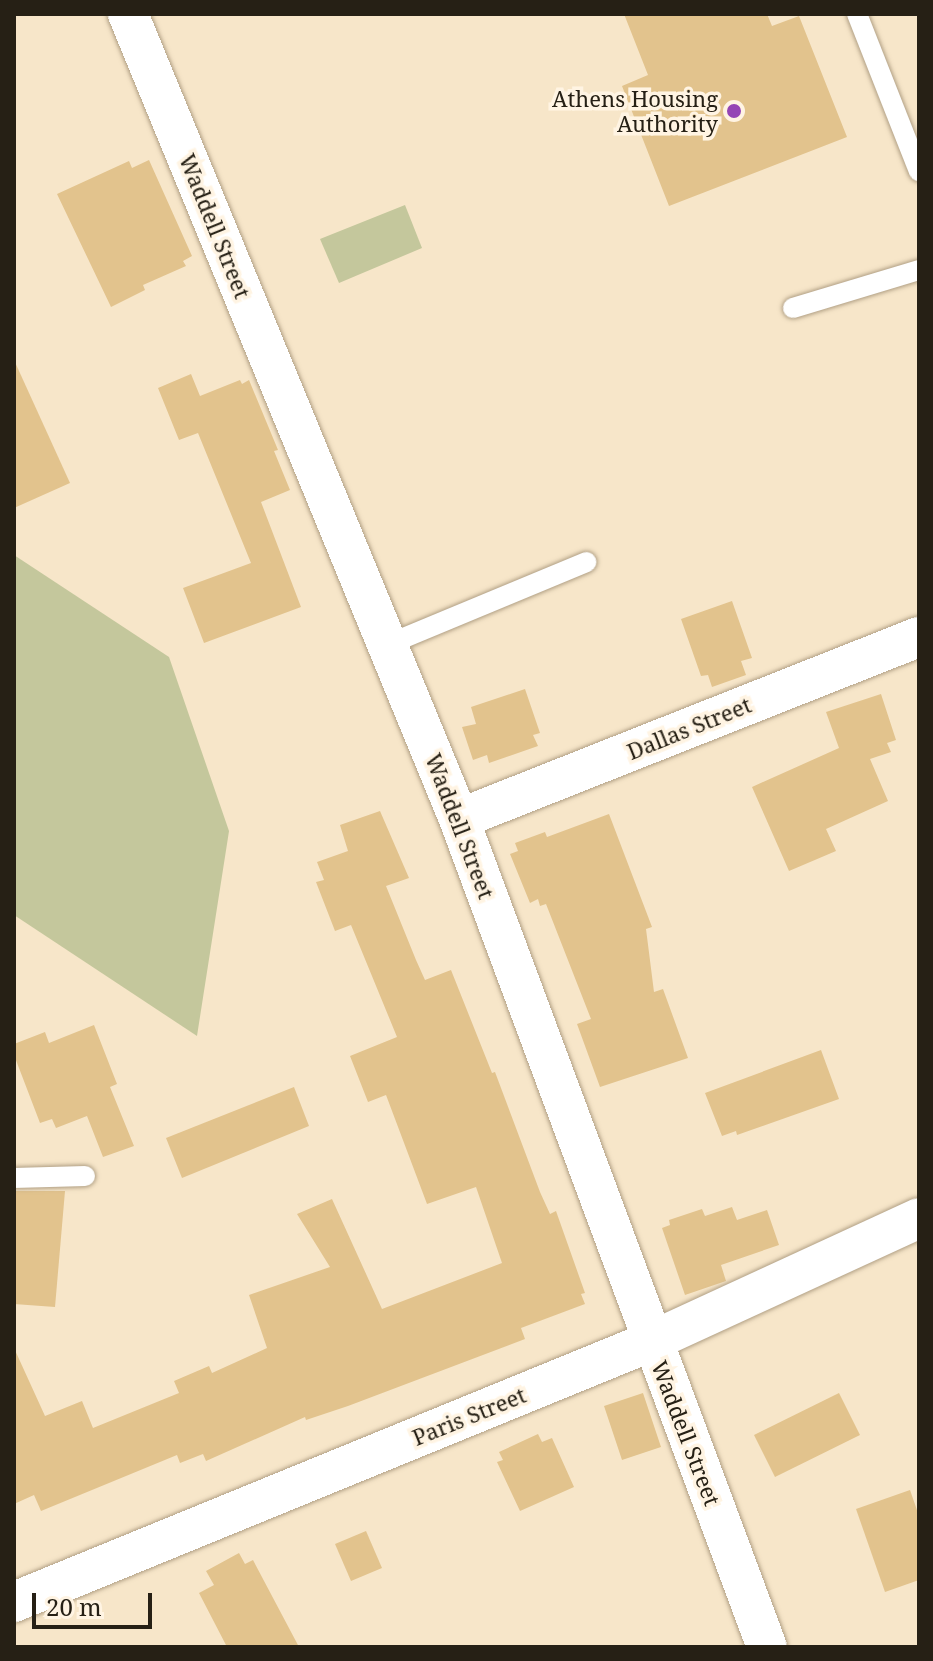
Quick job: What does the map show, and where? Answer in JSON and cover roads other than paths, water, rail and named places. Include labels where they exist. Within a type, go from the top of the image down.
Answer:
[{"type":"street","name":"Waddell Street","points":[[128,14],[459,819],[767,1647]]},
{"type":"street","name":"Dallas Street","points":[[459,819],[919,637]]},
{"type":"street","name":"Paris Street","points":[[14,1602],[652,1341],[919,1218]]},
{"type":"lane","points":[[857,14],[919,171]]},
{"type":"lane","points":[[793,308],[919,270]]},
{"type":"lane","points":[[387,645],[586,562]]},
{"type":"lane","points":[[14,1178],[85,1176]]},
{"type":"place","name":"Athens Housing Authority","points":[[734,111]]}]
